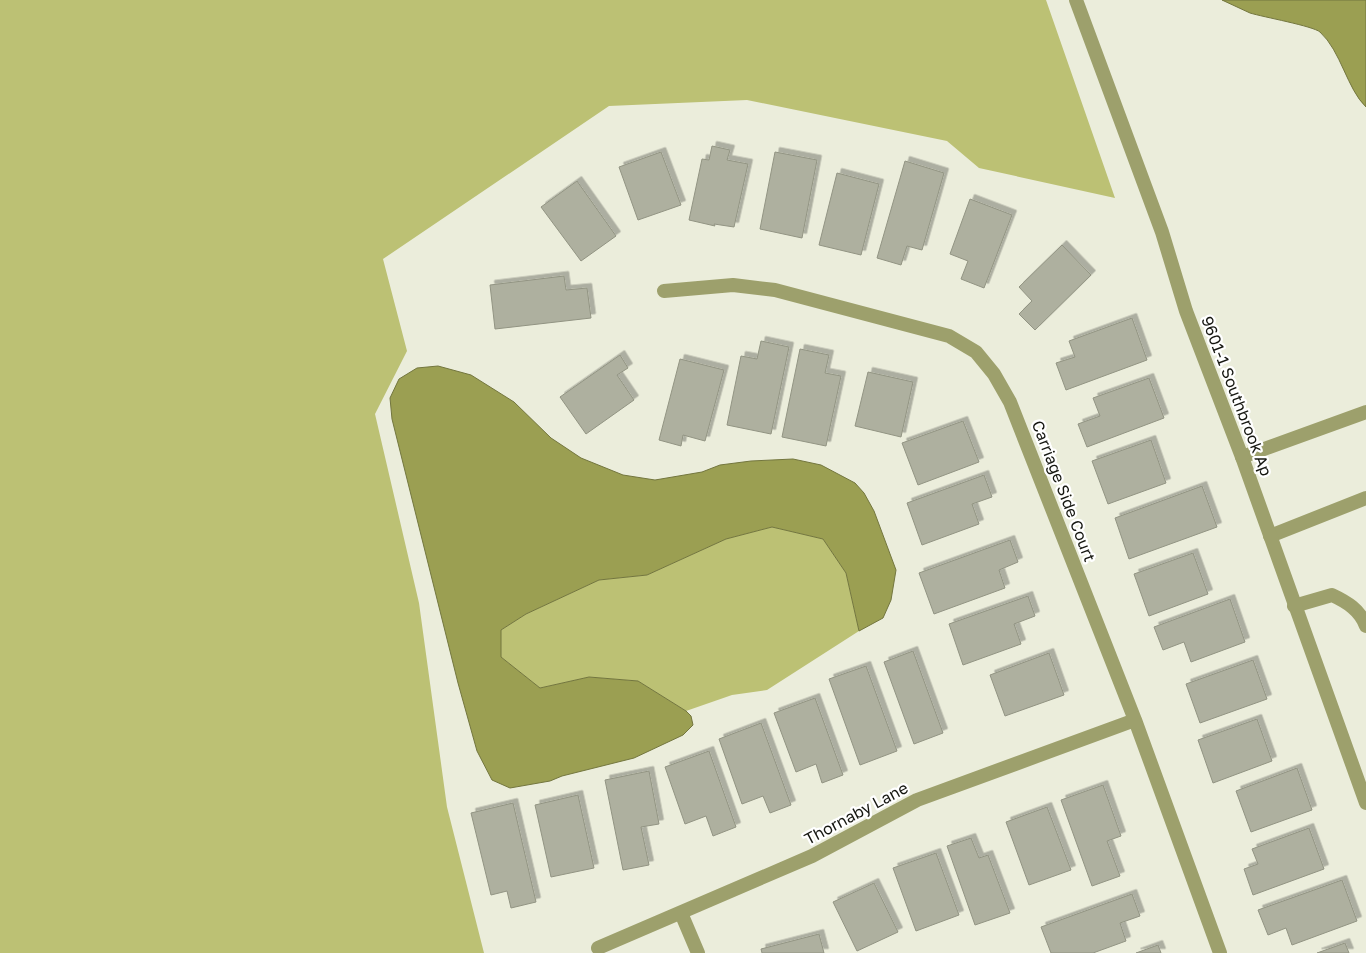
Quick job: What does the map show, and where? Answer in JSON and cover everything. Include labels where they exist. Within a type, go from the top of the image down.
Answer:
[{"type":"street","name":"9601-1 Southbrook Ap","points":[[1076,0],[1162,232],[1186,311],[1242,457],[1366,803]]},
{"type":"street","name":"Carriage Side Court","points":[[664,291],[733,285],[775,290],[949,336],[976,352],[994,374],[1010,402],[1135,720],[1220,953]]},
{"type":"street","points":[[1242,457],[1366,412]]},
{"type":"street","points":[[1270,536],[1366,498]]},
{"type":"street","points":[[1294,606],[1332,595],[1350,603],[1364,620],[1366,626]]},
{"type":"street","name":"Thornaby Lane","points":[[598,948],[812,856],[917,800],[1135,720]]},
{"type":"street","points":[[681,913],[698,953]]},
{"type":"shaded area","points":[[0,0],[1046,0],[1115,198],[979,168],[947,141],[747,100],[609,106],[383,259],[407,351],[375,414],[419,603],[447,807],[484,953],[0,953]]},
{"type":"shaded area","points":[[1222,0],[1366,0],[1366,107],[1359,99],[1333,49],[1320,32],[1298,24],[1250,13]]},
{"type":"shaded area","points":[[438,366],[471,375],[514,402],[551,438],[581,458],[623,475],[655,480],[702,472],[720,465],[793,459],[821,465],[855,483],[864,493],[874,511],[896,570],[891,600],[883,618],[859,631],[846,573],[823,539],[772,527],[726,539],[647,575],[599,580],[526,614],[501,630],[501,657],[540,688],[589,677],[638,681],[686,711],[691,716],[693,725],[683,735],[634,758],[562,776],[550,781],[510,788],[492,780],[477,751],[458,683],[392,419],[390,398],[399,379],[417,368]]},
{"type":"shaded area","points":[[772,527],[823,539],[846,573],[859,631],[767,690],[732,695],[686,711],[638,681],[589,677],[540,688],[501,657],[501,630],[526,614],[599,580],[647,575],[726,539]]},
{"type":"building","points":[[712,146],[730,150],[727,160],[748,164],[734,227],[714,224],[715,226],[689,220],[702,159],[709,160]]},
{"type":"building","points":[[661,152],[681,205],[638,220],[619,167]]},
{"type":"building","points":[[775,152],[817,160],[802,238],[760,229]]},
{"type":"building","points":[[905,161],[944,173],[922,250],[907,246],[901,265],[877,258]]},
{"type":"building","points":[[837,173],[879,184],[861,255],[819,245]]},
{"type":"building","points":[[577,181],[616,236],[581,261],[541,207]]},
{"type":"building","points":[[970,199],[1012,215],[984,288],[961,279],[968,261],[950,254]]},
{"type":"building","points":[[1062,245],[1091,275],[1035,330],[1019,314],[1032,301],[1019,287]]},
{"type":"building","points":[[564,276],[566,290],[587,288],[591,318],[495,329],[490,285]]},
{"type":"building","points":[[1132,318],[1147,360],[1066,390],[1056,363],[1075,357],[1069,341]]},
{"type":"building","points":[[761,341],[789,347],[771,434],[727,425],[741,356],[757,359]]},
{"type":"building","points":[[800,349],[829,355],[825,373],[841,376],[826,446],[782,437]]},
{"type":"building","points":[[620,355],[628,368],[617,375],[634,400],[586,434],[560,397]]},
{"type":"building","points":[[680,359],[724,370],[705,441],[683,435],[681,446],[659,440]]},
{"type":"building","points":[[868,372],[913,382],[901,437],[855,426]]},
{"type":"building","points":[[1149,378],[1164,418],[1087,447],[1078,424],[1100,416],[1093,398]]},
{"type":"building","points":[[963,421],[979,462],[918,485],[902,443]]},
{"type":"building","points":[[1151,440],[1166,483],[1108,504],[1092,461]]},
{"type":"building","points":[[984,475],[992,497],[972,504],[979,524],[922,545],[907,503]]},
{"type":"building","points":[[1202,486],[1217,527],[1129,559],[1115,518]]},
{"type":"building","points":[[1010,540],[1018,562],[999,570],[1005,588],[934,614],[919,573]]},
{"type":"building","points":[[1193,553],[1208,594],[1149,616],[1134,574]]},
{"type":"building","points":[[1028,596],[1035,616],[1014,624],[1021,644],[963,665],[949,624]]},
{"type":"building","points":[[1230,599],[1245,642],[1191,662],[1184,642],[1163,650],[1154,627]]},
{"type":"building","points":[[913,651],[943,733],[914,744],[884,662]]},
{"type":"building","points":[[1049,653],[1064,695],[1005,716],[990,675]]},
{"type":"building","points":[[1253,660],[1267,699],[1200,723],[1186,684]]},
{"type":"building","points":[[866,666],[897,751],[860,765],[829,679]]},
{"type":"building","points":[[815,698],[843,775],[822,783],[816,764],[796,772],[774,713]]},
{"type":"building","points":[[1257,719],[1272,761],[1213,783],[1198,740]]},
{"type":"building","points":[[761,723],[791,805],[770,813],[763,796],[742,804],[719,739]]},
{"type":"building","points":[[709,751],[736,827],[713,836],[706,816],[685,824],[665,767]]},
{"type":"building","points":[[1297,768],[1312,810],[1251,832],[1236,791]]},
{"type":"building","points":[[649,771],[659,824],[641,827],[649,865],[623,870],[605,780]]},
{"type":"building","points":[[1103,785],[1121,836],[1107,841],[1120,876],[1092,886],[1061,800]]},
{"type":"building","points":[[578,795],[594,868],[551,877],[535,805]]},
{"type":"building","points":[[513,803],[536,902],[511,908],[507,891],[491,895],[471,813]]},
{"type":"building","points":[[1047,807],[1071,870],[1029,885],[1006,822]]},
{"type":"building","points":[[1309,828],[1324,869],[1253,895],[1244,869],[1258,864],[1252,849]]},
{"type":"building","points":[[971,838],[979,858],[988,855],[1010,913],[975,925],[947,846]]},
{"type":"building","points":[[936,853],[959,915],[916,931],[893,868]]},
{"type":"building","points":[[1342,880],[1357,921],[1292,945],[1286,928],[1268,935],[1258,910]]},
{"type":"building","points":[[874,883],[898,932],[857,951],[833,902]]},
{"type":"building","points":[[1132,894],[1140,916],[1120,923],[1126,941],[1093,953],[1051,953],[1041,927]]},
{"type":"building","points":[[819,934],[824,953],[762,953],[761,949]]},
{"type":"building","points":[[1345,943],[1349,953],[1317,953]]},
{"type":"building","points":[[1158,945],[1161,953],[1136,953]]}]
